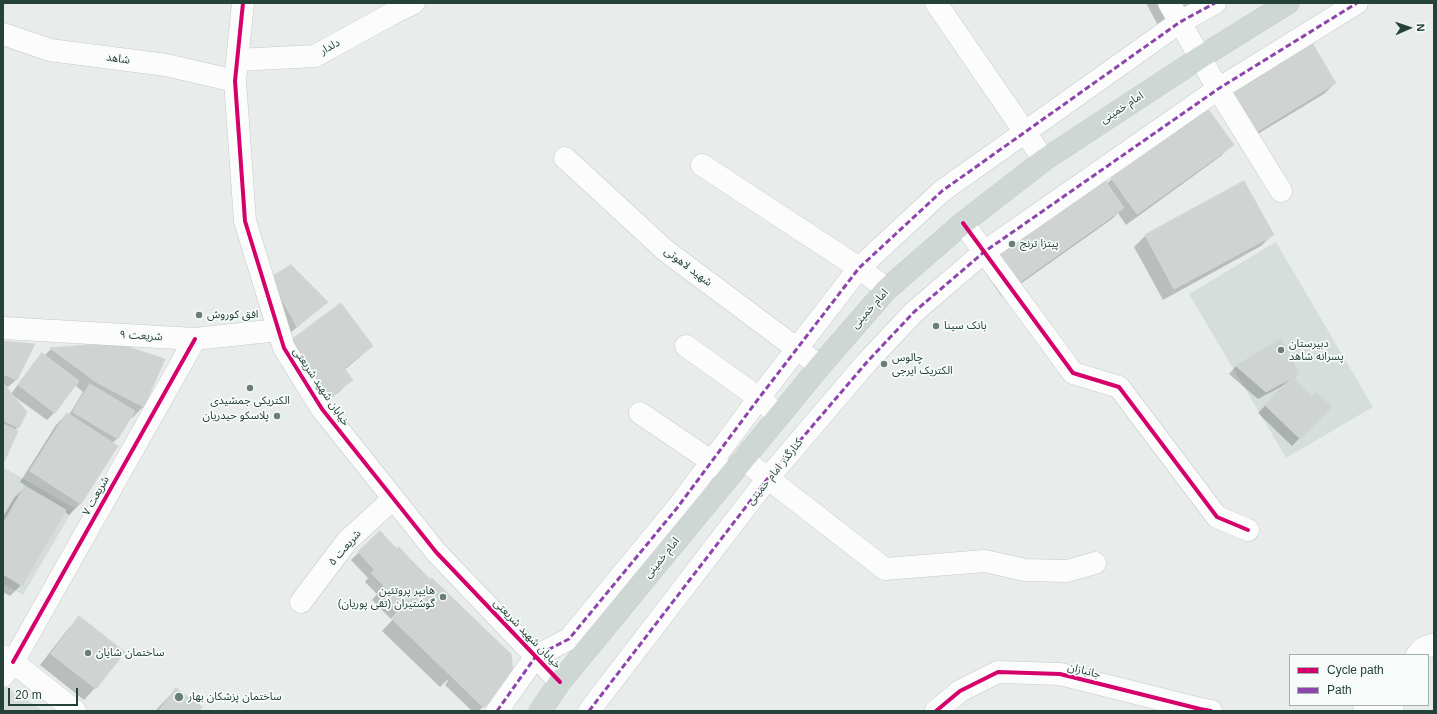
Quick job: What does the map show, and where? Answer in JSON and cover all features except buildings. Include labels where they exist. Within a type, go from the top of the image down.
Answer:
[{"type":"main road","name":"امام خمینی","points":[[540,711],[560,682],[728,465],[779,416],[887,289],[963,223],[1044,160],[1200,57],[1288,3]]},
{"type":"street","name":"خیابان شهید شریعتی","points":[[243,3],[236,71],[245,221],[284,348],[322,409],[436,552],[560,682]]},
{"type":"street","name":"دلدار","points":[[236,71],[315,56],[414,3]]},
{"type":"street","points":[[936,3],[1044,160]]},
{"type":"street","points":[[1170,3],[1218,89],[1281,191]]},
{"type":"street","points":[[497,711],[536,656],[569,639],[677,508],[728,465],[759,398],[858,268],[942,191],[1180,22],[1215,3]]},
{"type":"street","name":"کنارگذر امام خمینی","points":[[588,711],[768,478],[867,362],[908,318],[984,252],[1218,89],[1357,3]]},
{"type":"street","name":"شاهد","points":[[3,34],[50,50],[166,65],[236,71]]},
{"type":"street","name":"شهید لاهوتی","points":[[565,158],[666,251],[820,366]]},
{"type":"street","points":[[702,165],[858,268],[887,289]]},
{"type":"street","points":[[963,223],[1073,372],[1119,387],[1217,518],[1248,530]]},
{"type":"street","name":"شریعت ۹","points":[[3,328],[195,339],[278,330]]},
{"type":"street","name":"شریعت ۷","points":[[6,665],[86,544],[195,339]]},
{"type":"street","points":[[686,346],[759,398],[779,416]]},
{"type":"street","points":[[640,413],[728,465],[768,478],[885,569],[985,560],[1025,570],[1067,571],[1095,563]]},
{"type":"street","name":"شریعت ۵","points":[[301,602],[347,541],[394,499]]},
{"type":"street","points":[[1417,654],[1423,648],[1434,644]]},
{"type":"street","points":[[6,665],[75,711]]},
{"type":"street","name":"جانبازان","points":[[936,711],[960,691],[998,672],[1060,674],[1211,711]]},
{"type":"shaded area","name":"دبیرستان پسرانه شاهد","points":[[1276,242],[1373,407],[1286,458],[1189,294]]},
{"type":"shaded area","points":[[3,467],[74,508],[23,595],[3,584]]},
{"type":"shaded area","points":[[3,685],[44,711],[3,711]]},
{"type":"marked path","points":[[497,711],[536,656],[569,639],[677,508],[859,268],[942,191],[1180,22],[1215,3]]},
{"type":"marked path","points":[[589,711],[768,478],[867,362],[914,312],[984,252],[1218,89],[1357,3]]},
{"type":"cycle path","points":[[243,3],[235,81],[245,221],[284,348],[322,409],[436,552],[560,682]]},
{"type":"cycle path","points":[[963,223],[1073,373],[1119,387],[1217,517],[1248,530]]},
{"type":"cycle path","points":[[13,662],[195,339]]},
{"type":"cycle path","points":[[936,711],[960,691],[998,672],[1060,674],[1211,711]]},
{"type":"place","name":"پیتزا ترنج","points":[[1012,244]]},
{"type":"place","name":"افق کوروش","points":[[199,315]]},
{"type":"place","name":"بانک سینا","points":[[936,326]]},
{"type":"place","name":"دبیرستان پسرانه شاهد","points":[[1281,350]]},
{"type":"place","name":"چالوس الکتریک ایرجی","points":[[884,364]]},
{"type":"place","name":"الکتریکی جمشیدی","points":[[250,388]]},
{"type":"place","name":"پلاسکو حیدریان","points":[[277,416]]},
{"type":"place","name":"هایپر پروتئین گوشتیران (تقی پوریان)","points":[[443,597]]},
{"type":"place","name":"ساختمان شایان","points":[[88,653]]},
{"type":"place","name":"ساختمان پزشکان بهار","points":[[179,697]]}]
